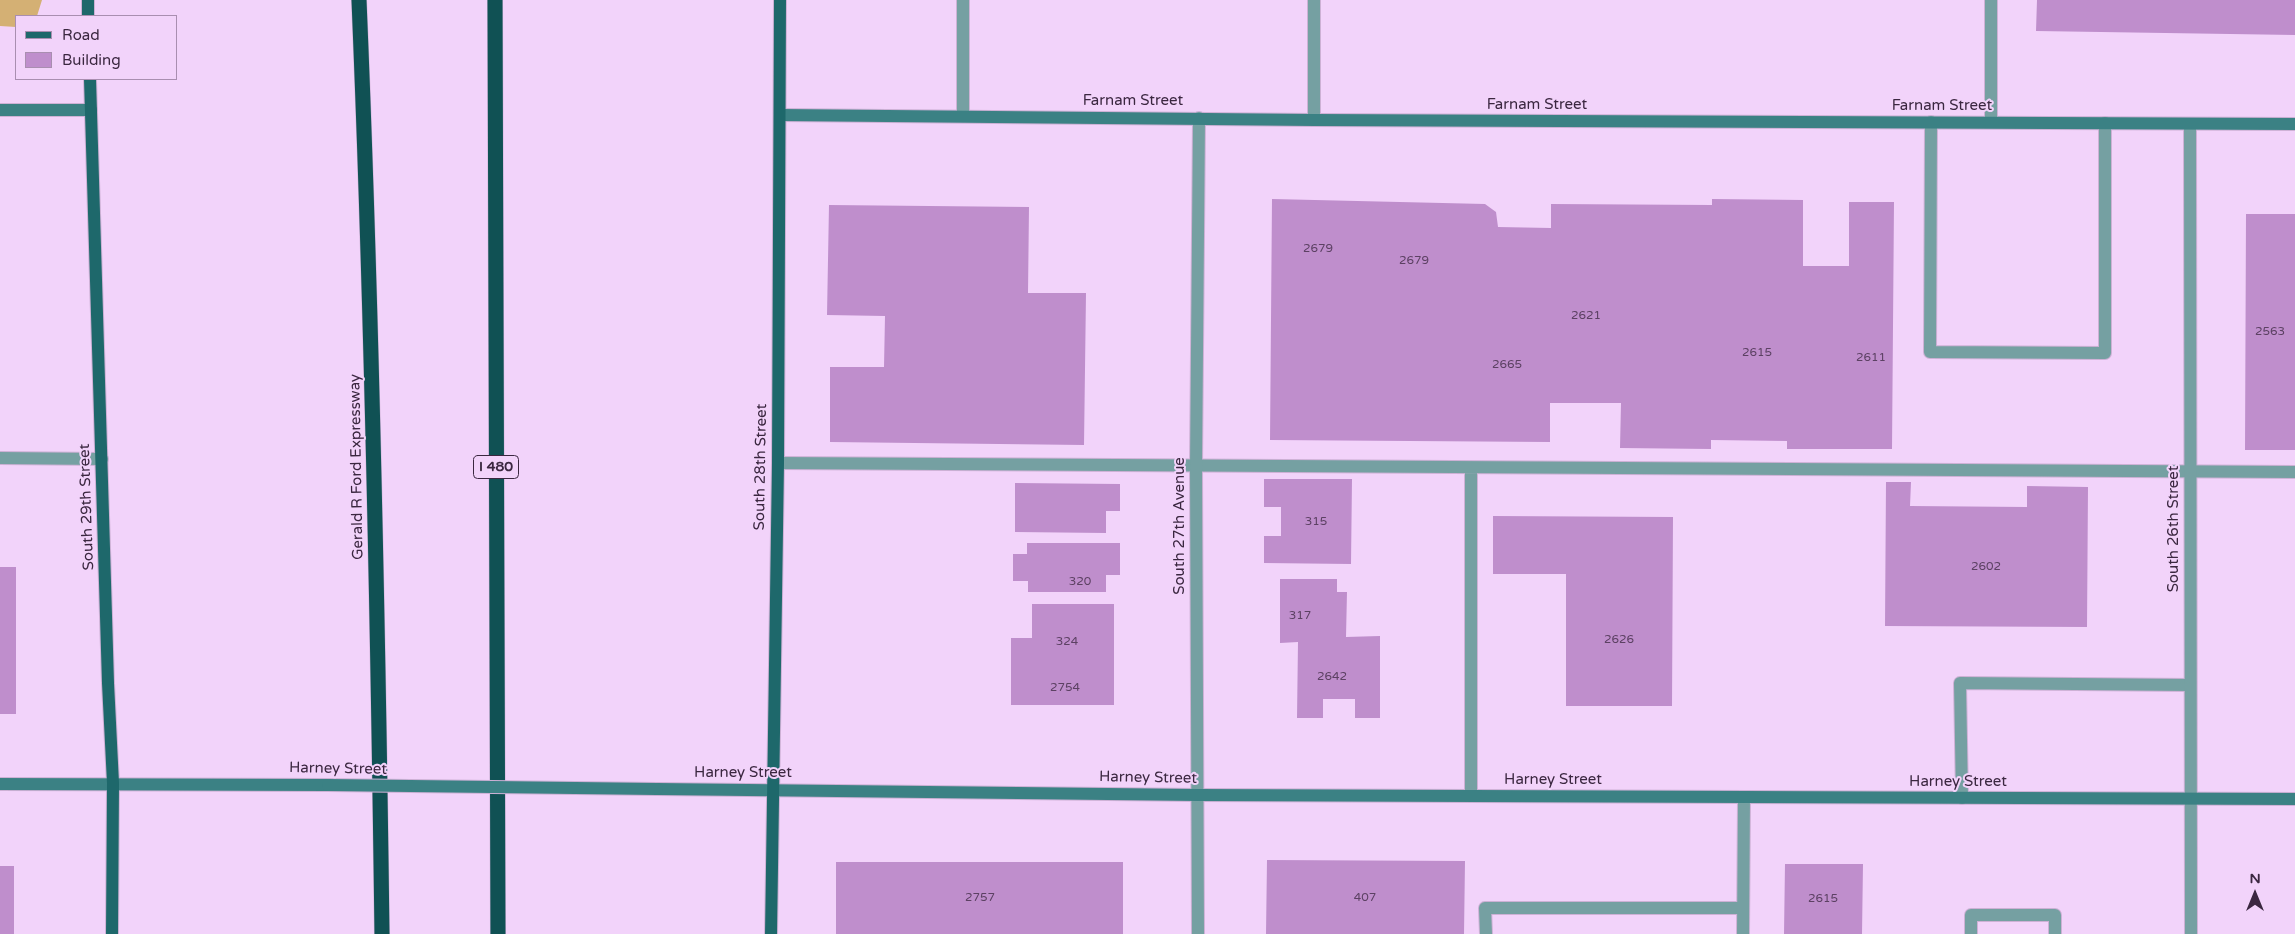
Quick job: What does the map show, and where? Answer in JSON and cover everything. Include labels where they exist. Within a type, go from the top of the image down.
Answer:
[{"type":"highway","name":"Gerald R Ford Expressway","points":[[359,0],[375,486],[382,934]]},
{"type":"highway","name":"I 480","points":[[494,0],[498,934]]},
{"type":"main road","points":[[88,0],[88,15]]},
{"type":"main road","name":"South 28th Street","points":[[771,934],[778,463],[780,0]]},
{"type":"main road","name":"South 29th Street","points":[[90,80],[108,683],[113,783],[112,934]]},
{"type":"main road","points":[[0,110],[91,110]]},
{"type":"main road","name":"Farnam Street","points":[[780,115],[1314,120],[2295,124]]},
{"type":"main road","name":"Harney Street","points":[[0,784],[113,783],[772,789],[1198,795],[2295,799]]},
{"type":"street","points":[[963,0],[963,116]]},
{"type":"street","points":[[1314,0],[1314,120]]},
{"type":"street","points":[[1991,0],[1991,122]]},
{"type":"street","name":"South 27th Avenue","points":[[1198,934],[1196,467],[1199,118]]},
{"type":"street","points":[[1931,122],[1930,352],[2095,353],[2104,353],[2105,123]]},
{"type":"street","name":"South 26th Street","points":[[2190,124],[2191,934]]},
{"type":"street","points":[[0,458],[102,459]]},
{"type":"street","points":[[778,463],[1196,467],[2295,472]]},
{"type":"street","points":[[1471,468],[1471,796]]},
{"type":"street","points":[[1962,798],[1960,683],[2190,685]]},
{"type":"street","points":[[1743,934],[1744,797]]},
{"type":"street","points":[[1486,934],[1485,908],[1743,908]]},
{"type":"street","points":[[1971,934],[1971,915],[2055,915],[2055,934]]},
{"type":"shaded area","points":[[0,0],[42,0],[37,15],[15,15],[15,27],[0,26]]},
{"type":"building","points":[[2037,0],[2295,0],[2295,35],[2036,31]]},
{"type":"building","points":[[1272,199],[1485,204],[1496,212],[1498,227],[1551,228],[1551,204],[1712,205],[1712,199],[1803,200],[1803,266],[1849,266],[1849,202],[1894,202],[1892,449],[1787,449],[1787,441],[1711,440],[1711,449],[1620,448],[1621,403],[1550,403],[1550,442],[1270,440]]},
{"type":"building","points":[[829,205],[1029,207],[1028,293],[1086,293],[1084,445],[830,442],[830,367],[884,367],[885,316],[827,315]]},
{"type":"building","points":[[2246,214],[2295,214],[2295,450],[2245,450]]},
{"type":"building","points":[[1264,479],[1352,479],[1351,564],[1264,563],[1264,536],[1281,536],[1281,507],[1264,507]]},
{"type":"building","points":[[1886,482],[1911,482],[1910,506],[2027,507],[2027,486],[2088,487],[2087,627],[1885,626]]},
{"type":"building","points":[[1015,483],[1120,484],[1120,511],[1106,511],[1106,533],[1015,532]]},
{"type":"building","points":[[1493,516],[1673,517],[1672,706],[1566,706],[1566,574],[1493,574]]},
{"type":"building","points":[[1027,543],[1120,543],[1120,575],[1106,575],[1106,592],[1028,592],[1028,581],[1013,581],[1013,554],[1027,554]]},
{"type":"building","points":[[0,567],[16,567],[16,714],[0,714]]},
{"type":"building","points":[[1280,579],[1337,579],[1337,592],[1347,592],[1346,637],[1380,636],[1380,718],[1355,718],[1355,699],[1323,699],[1323,718],[1297,718],[1298,642],[1280,643]]},
{"type":"building","points":[[1032,604],[1114,604],[1114,705],[1011,705],[1011,638],[1032,638]]},
{"type":"building","points":[[1267,860],[1465,861],[1464,934],[1266,934]]},
{"type":"building","points":[[836,862],[1123,862],[1123,934],[836,934]]},
{"type":"building","points":[[1785,864],[1863,864],[1862,934],[1784,934]]},
{"type":"building","points":[[0,866],[14,866],[14,934],[0,934]]}]
